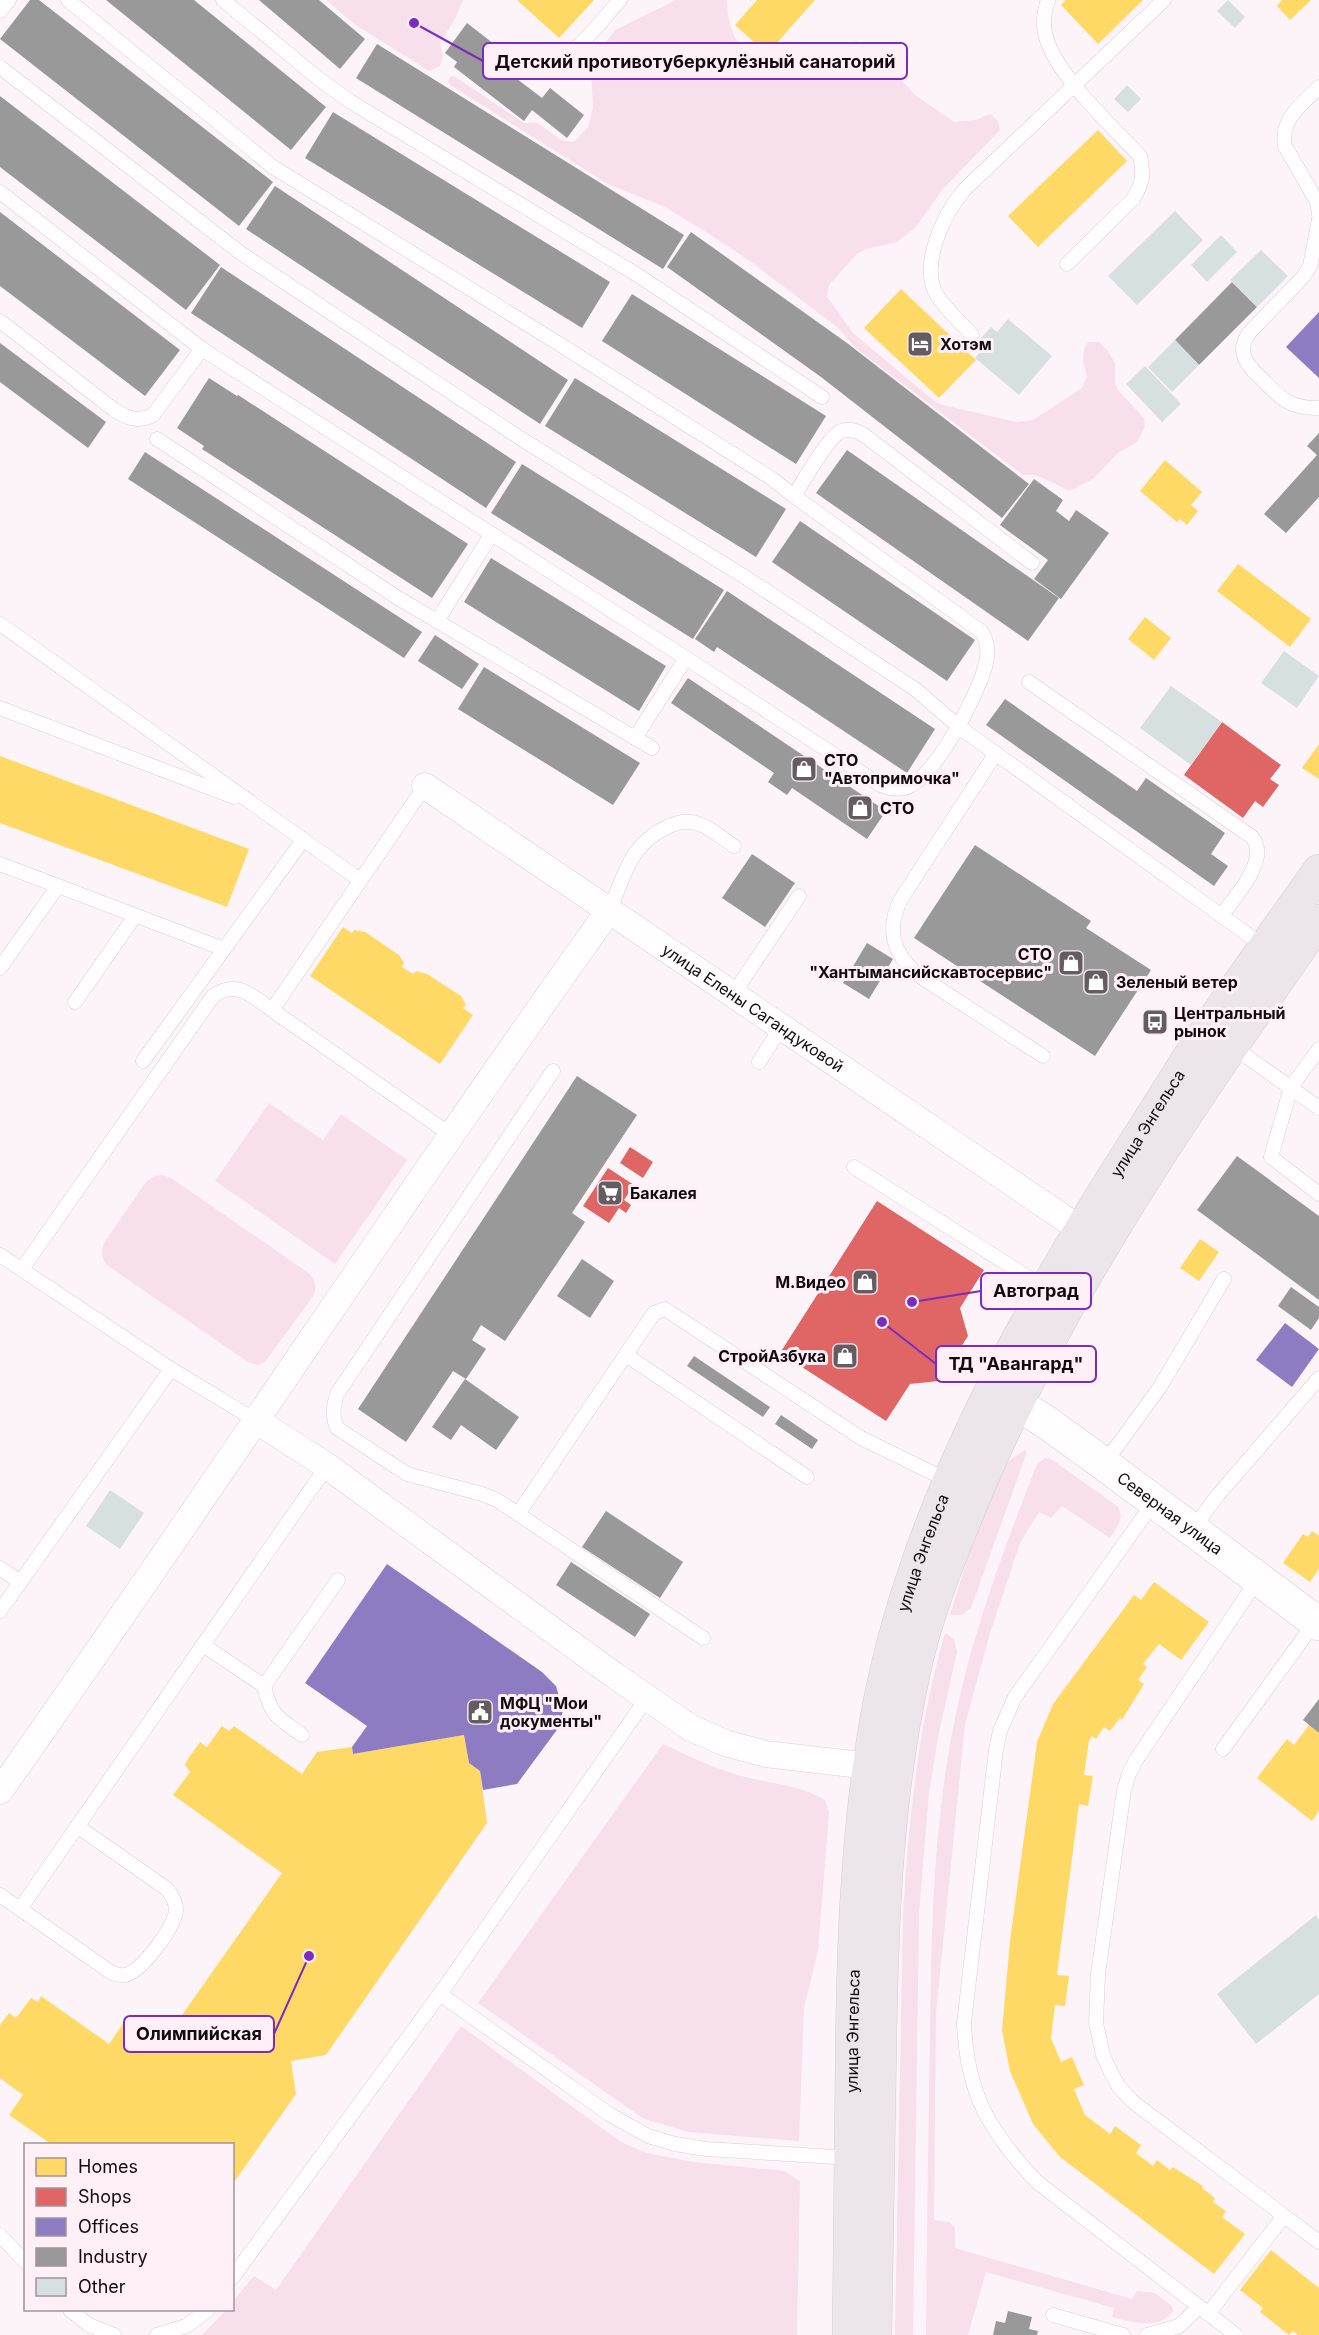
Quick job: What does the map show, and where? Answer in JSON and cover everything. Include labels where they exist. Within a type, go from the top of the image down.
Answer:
[{"type":"main road","name":"улица Энгельса","points":[[883,1768],[882,1693],[903,1611],[920,1557],[949,1481],[1004,1397],[1057,1296],[1092,1237],[1220,1037],[1266,947],[1319,871]]},
{"type":"main road","name":"улица Энгельса","points":[[1220,1037],[1315,937]]},
{"type":"main road","name":"улица Энгельса","points":[[875,2335],[864,2159],[856,1917],[861,1836],[946,1566],[976,1492],[1004,1397]]},
{"type":"main road","name":"улица Энгельса","points":[[849,2335],[864,2159]]},
{"type":"street","name":"улица Елены Сагандуковой","points":[[425,786],[1092,1237]]},
{"type":"street","points":[[0,1791],[257,1421],[451,1135],[610,909]]},
{"type":"street","name":"Северная улица","points":[[1004,1397],[1046,1422],[1317,1623]]},
{"type":"street","points":[[257,1421],[327,1466],[691,1728],[744,1749],[766,1754],[883,1768]]},
{"type":"lane","points":[[0,11],[9,0]]},
{"type":"lane","points":[[0,192],[202,349],[879,784],[890,790],[906,788],[920,780],[959,727],[985,668],[987,641],[982,632],[771,478],[564,346],[273,167],[68,0]]},
{"type":"lane","points":[[223,0],[319,79],[351,102],[639,276],[822,397]]},
{"type":"lane","points":[[506,51],[547,62],[561,59],[575,50],[620,0]]},
{"type":"lane","points":[[1048,0],[1044,15],[1045,36],[1054,57],[1140,156],[1143,171],[1141,186],[1133,200],[1067,264]]},
{"type":"lane","points":[[972,334],[938,297],[932,284],[931,269],[934,247],[951,206],[964,190],[1164,0]]},
{"type":"lane","points":[[0,67],[242,254],[523,440],[745,577],[895,676],[942,710],[959,727],[1266,947]]},
{"type":"lane","points":[[1319,87],[1290,117],[1283,136],[1284,146],[1317,202],[1319,213]]},
{"type":"lane","points":[[1319,219],[1310,266],[1304,276],[1249,333],[1244,343],[1243,354],[1248,366],[1282,400],[1306,408],[1319,408]]},
{"type":"lane","points":[[0,321],[127,418],[142,420],[153,415],[202,349]]},
{"type":"lane","points":[[794,496],[833,437],[843,430],[853,429],[1032,563]]},
{"type":"lane","points":[[157,439],[398,598],[652,748]]},
{"type":"lane","points":[[437,621],[491,535]]},
{"type":"lane","points":[[0,624],[360,880]]},
{"type":"lane","points":[[635,738],[686,658]]},
{"type":"lane","points":[[1029,682],[1252,837],[1257,843],[1259,854],[1256,865],[1222,915]]},
{"type":"lane","points":[[0,708],[253,804]]},
{"type":"lane","points":[[996,753],[901,899],[894,914],[893,941],[908,967],[918,975],[1043,1056]]},
{"type":"lane","points":[[272,1010],[425,786]]},
{"type":"lane","points":[[610,909],[634,854],[651,836],[677,823],[691,822],[706,827],[734,846]]},
{"type":"lane","points":[[143,1060],[303,840]]},
{"type":"lane","points":[[0,864],[224,950]]},
{"type":"lane","points":[[0,968],[58,886]]},
{"type":"lane","points":[[734,993],[799,896]]},
{"type":"lane","points":[[75,1002],[135,916]]},
{"type":"lane","points":[[22,1269],[213,996],[222,990],[232,988],[242,990],[451,1135]]},
{"type":"lane","points":[[759,1062],[782,1026]]},
{"type":"lane","points":[[1220,1037],[1319,1108]]},
{"type":"lane","points":[[1319,1049],[1291,1087],[1270,1157],[1319,1194]]},
{"type":"lane","points":[[553,1071],[337,1394],[333,1419],[337,1428],[395,1467],[422,1479],[497,1500],[703,1638]]},
{"type":"lane","points":[[854,1167],[1057,1296]]},
{"type":"lane","points":[[0,1255],[171,1370],[257,1421]]},
{"type":"lane","points":[[1104,1464],[1160,1387],[1224,1279]]},
{"type":"lane","points":[[518,1514],[654,1313],[665,1309],[861,1438],[949,1481]]},
{"type":"lane","points":[[626,1355],[807,1477]]},
{"type":"lane","points":[[0,1611],[171,1370]]},
{"type":"lane","points":[[1192,1530],[1218,1495],[1319,1378]]},
{"type":"lane","points":[[20,1909],[327,1466]]},
{"type":"lane","points":[[1154,1502],[1015,1697],[1000,1731],[964,2023],[965,2055],[983,2114],[1014,2158],[1037,2182],[1236,2335]]},
{"type":"lane","points":[[0,1568],[20,1582]]},
{"type":"lane","points":[[1258,1579],[1129,1774],[1120,1812],[1098,1974],[1096,2023],[1103,2055],[1111,2073],[1119,2087],[1133,2102],[1319,2242]]},
{"type":"lane","points":[[264,1686],[338,1580]]},
{"type":"lane","points":[[1223,1749],[1317,1623]]},
{"type":"lane","points":[[203,1645],[264,1686],[274,1715],[302,1735]]},
{"type":"lane","points":[[234,2275],[440,1994],[648,1698]]},
{"type":"lane","points":[[0,1895],[112,1973],[124,1976],[142,1966],[174,1920],[176,1910],[174,1897],[167,1888],[77,1826]]},
{"type":"lane","points":[[440,1994],[609,2114],[648,2136],[675,2144],[706,2149],[864,2159]]},
{"type":"lane","points":[[1147,2335],[1179,2326],[1204,2310],[1284,2216]]},
{"type":"lane","points":[[0,2235],[24,2261]]},
{"type":"lane","points":[[71,2311],[89,2325],[114,2335]]},
{"type":"lane","points":[[157,2335],[186,2326],[206,2311]]},
{"type":"lane","points":[[1053,2315],[1124,2335]]},
{"type":"shaded area","points":[[326,0],[463,0],[456,17],[440,43],[443,56],[440,66],[429,71],[356,25]]},
{"type":"shaded area","points":[[676,0],[727,0],[730,23],[737,42],[765,75],[791,77],[830,48],[857,41],[879,55],[915,95],[954,122],[975,120],[990,114],[998,121],[1000,130],[943,189],[915,228],[897,242],[866,249],[857,254],[829,285],[827,297],[853,333],[934,401],[1016,422],[1033,420],[1082,388],[1087,376],[1083,359],[1085,347],[1088,342],[1099,342],[1115,363],[1115,383],[1118,390],[1144,418],[1145,427],[1137,442],[1118,453],[1094,478],[1070,491],[1042,478],[1023,475],[857,349],[837,327],[747,259],[665,207],[608,184],[450,85],[448,81],[454,76],[524,123],[538,123],[561,140],[574,142],[588,127],[593,108],[591,72],[601,49],[615,30]]},
{"type":"shaded area","points":[[269,1103],[323,1140],[341,1114],[407,1160],[335,1264],[215,1181]]},
{"type":"shaded area","points":[[163,1175],[171,1178],[314,1279],[314,1295],[265,1362],[258,1365],[248,1362],[111,1268],[103,1259],[102,1249],[105,1241],[146,1182],[154,1176]]},
{"type":"shaded area","points":[[1025,1450],[1027,1452],[971,1608],[962,1615],[950,1615],[973,1541],[1004,1469],[1010,1460]]},
{"type":"shaded area","points":[[1045,1458],[1051,1459],[1117,1506],[1121,1515],[1110,1538],[1062,1506],[1051,1518],[1039,1512],[1020,1543],[990,1633],[965,1725],[936,2013],[934,2220],[950,2222],[955,2228],[955,2248],[1132,2299],[1137,2291],[1155,2293],[1172,2306],[1173,2311],[1161,2321],[1153,2323],[1127,2321],[1112,2317],[1114,2308],[986,2272],[968,2335],[926,2335],[931,1960],[937,1841],[947,1762],[961,1690],[979,1624],[1037,1464]]},
{"type":"shaded area","points":[[945,1633],[954,1639],[957,1652],[939,1732],[929,1792],[919,1914],[913,2335],[895,2335],[905,1879],[921,1738]]},
{"type":"shaded area","points":[[663,1744],[724,1770],[796,1788],[825,1800],[829,1813],[818,1951],[804,2008],[799,2141],[689,2132],[644,2119],[478,2003]]},
{"type":"shaded area","points":[[461,2026],[621,2142],[647,2153],[693,2162],[784,2171],[800,2181],[797,2335],[202,2335],[225,2311],[234,2311],[234,2300],[254,2276],[276,2290]]},
{"type":"building: Homes","points":[[517,0],[594,0],[559,38]]},
{"type":"building: Homes","points":[[757,0],[815,0],[767,54],[735,25]]},
{"type":"building: Homes","points":[[1066,0],[1143,0],[1098,44],[1061,5]]},
{"type":"building: Homes","points":[[1282,0],[1311,0],[1290,20],[1277,6]]},
{"type":"building: Homes","points":[[1098,130],[1127,161],[1038,247],[1008,216]]},
{"type":"building: Homes","name":"Хотэм","points":[[901,289],[976,360],[939,398],[864,328]]},
{"type":"building: Homes","points":[[1165,460],[1202,492],[1191,505],[1198,511],[1187,525],[1180,519],[1177,522],[1140,491]]},
{"type":"building: Homes","points":[[1238,564],[1311,619],[1290,647],[1217,591]]},
{"type":"building: Homes","points":[[1145,617],[1171,638],[1154,660],[1128,639]]},
{"type":"building: Homes","points":[[1319,744],[1319,779],[1302,768]]},
{"type":"building: Homes","points":[[0,756],[249,849],[227,907],[0,823]]},
{"type":"building: Homes","points":[[343,927],[352,933],[354,930],[365,932],[399,955],[404,963],[402,967],[413,974],[416,971],[427,974],[461,996],[466,1005],[463,1008],[473,1015],[440,1064],[310,976]]},
{"type":"building: Homes","points":[[1200,1239],[1219,1252],[1199,1281],[1180,1268]]},
{"type":"building: Homes","points":[[1312,1531],[1319,1536],[1319,1569],[1310,1582],[1283,1563],[1303,1534],[1308,1537]]},
{"type":"building: Homes","points":[[1154,1582],[1209,1622],[1181,1660],[1159,1644],[1143,1664],[1147,1667],[1138,1680],[1144,1684],[1122,1720],[1120,1718],[1110,1731],[1104,1727],[1096,1739],[1092,1736],[1089,1741],[1084,1775],[1093,1776],[1088,1806],[1079,1804],[1057,1975],[1069,1976],[1065,2006],[1055,2005],[1051,2038],[1061,2062],[1072,2057],[1084,2085],[1074,2089],[1085,2115],[1110,2134],[1115,2126],[1141,2145],[1136,2153],[1153,2166],[1157,2160],[1170,2170],[1173,2167],[1203,2186],[1202,2188],[1215,2198],[1213,2202],[1226,2211],[1222,2217],[1245,2234],[1214,2274],[1060,2157],[1033,2124],[1010,2071],[1002,2030],[1010,1941],[1037,1742],[1053,1704],[1134,1595],[1141,1600]]},
{"type":"building: Homes","points":[[1309,1725],[1319,1733],[1319,1811],[1312,1821],[1257,1778],[1287,1739],[1294,1745]]},
{"type":"building: Homes","points":[[222,1726],[229,1731],[234,1726],[302,1774],[317,1752],[352,1747],[353,1754],[464,1735],[469,1763],[480,1771],[487,1823],[326,2055],[291,2061],[296,2094],[234,2182],[234,2143],[50,2143],[9,2115],[23,2095],[0,2078],[0,2025],[9,2013],[16,2018],[31,1998],[38,2002],[41,1996],[109,2044],[124,2022],[161,2016],[162,2024],[177,2022],[282,1873],[173,1795],[190,1772],[185,1765],[200,1742],[207,1747]]},
{"type":"building: Homes","points":[[1271,2250],[1319,2288],[1319,2335],[1298,2335],[1293,2331],[1289,2335],[1260,2312],[1263,2308],[1240,2290]]},
{"type":"building: Shops","points":[[1222,722],[1281,765],[1270,779],[1279,785],[1263,807],[1255,801],[1243,818],[1184,775]]},
{"type":"building: Shops","points":[[630,1147],[653,1162],[643,1178],[620,1163]]},
{"type":"building: Shops","name":"Бакалея","points":[[608,1168],[634,1185],[624,1200],[631,1205],[626,1213],[619,1208],[609,1223],[583,1206]]},
{"type":"building: Shops","points":[[877,1201],[984,1270],[960,1308],[968,1336],[939,1381],[910,1384],[886,1421],[780,1353]]},
{"type":"building: Offices","points":[[1319,312],[1319,378],[1286,347]]},
{"type":"building: Offices","points":[[1285,1323],[1319,1349],[1292,1387],[1256,1360]]},
{"type":"building: Offices","points":[[387,1564],[542,1672],[556,1686],[563,1710],[559,1727],[517,1784],[483,1790],[480,1771],[469,1763],[464,1735],[353,1754],[352,1747],[367,1726],[305,1683]]},
{"type":"building: Industry","points":[[30,0],[39,0],[273,182],[239,226],[0,39]]},
{"type":"building: Industry","points":[[106,0],[194,0],[326,107],[291,150]]},
{"type":"building: Industry","points":[[259,0],[319,0],[365,39],[340,69]]},
{"type":"building: Industry","points":[[467,23],[494,44],[486,55],[542,98],[550,88],[584,115],[567,138],[532,110],[524,121],[454,67],[457,62],[445,53]]},
{"type":"building: Industry","points":[[377,44],[684,235],[663,269],[356,78]]},
{"type":"building: Industry","points":[[0,96],[220,265],[186,310],[0,167]]},
{"type":"building: Industry","points":[[333,112],[610,282],[582,328],[305,158]]},
{"type":"building: Industry","points":[[275,186],[568,380],[540,424],[246,229]]},
{"type":"building: Industry","points":[[0,212],[180,350],[145,396],[0,286]]},
{"type":"building: Industry","points":[[691,232],[847,343],[1029,484],[1002,518],[821,377],[667,267]]},
{"type":"building: Industry","points":[[221,267],[516,462],[486,508],[191,313]]},
{"type":"building: Industry","points":[[1232,282],[1257,307],[1199,365],[1175,340]]},
{"type":"building: Industry","points":[[632,294],[826,416],[796,464],[602,341]]},
{"type":"building: Industry","points":[[0,343],[106,422],[88,448],[0,382]]},
{"type":"building: Industry","points":[[209,378],[468,544],[432,598],[202,449],[204,446],[177,428]]},
{"type":"building: Industry","points":[[575,378],[786,509],[756,557],[545,426]]},
{"type":"building: Industry","points":[[1319,433],[1319,497],[1286,533],[1264,514],[1317,455],[1307,446]]},
{"type":"building: Industry","points":[[847,450],[1059,598],[1028,641],[816,493]]},
{"type":"building: Industry","points":[[145,452],[422,632],[404,658],[128,479]]},
{"type":"building: Industry","points":[[522,464],[724,590],[693,639],[491,513]]},
{"type":"building: Industry","points":[[1034,479],[1063,500],[1056,511],[1069,521],[1076,510],[1109,533],[1061,599],[1034,579],[1048,560],[1000,525]]},
{"type":"building: Industry","points":[[800,521],[975,640],[947,681],[772,562]]},
{"type":"building: Industry","points":[[491,558],[666,666],[639,711],[464,602]]},
{"type":"building: Industry","points":[[727,591],[935,729],[907,773],[717,647],[714,652],[695,639]]},
{"type":"building: Industry","points":[[435,635],[479,664],[462,689],[418,661]]},
{"type":"building: Industry","points":[[484,667],[640,763],[613,805],[458,709]]},
{"type":"building: Industry","points":[[688,678],[886,811],[867,839],[792,788],[787,795],[768,782],[774,773],[671,703]]},
{"type":"building: Industry","points":[[1005,699],[1137,791],[1146,778],[1225,833],[1211,854],[1228,866],[1214,886],[986,725]]},
{"type":"building: Industry","points":[[975,845],[1091,921],[1086,928],[1151,970],[1095,1056],[914,938]]},
{"type":"building: Industry","points":[[752,854],[795,883],[765,927],[722,898]]},
{"type":"building: Industry","points":[[867,943],[893,959],[869,999],[843,983]]},
{"type":"building: Industry","points":[[577,1076],[637,1115],[572,1213],[585,1222],[505,1341],[481,1325],[472,1340],[486,1349],[466,1379],[453,1371],[406,1442],[358,1409]]},
{"type":"building: Industry","points":[[1237,1156],[1319,1216],[1319,1300],[1197,1210]]},
{"type":"building: Industry","points":[[582,1259],[614,1281],[590,1318],[557,1296]]},
{"type":"building: Industry","points":[[1291,1287],[1319,1307],[1319,1318],[1311,1330],[1278,1306]]},
{"type":"building: Industry","points":[[694,1356],[770,1407],[763,1417],[687,1366]]},
{"type":"building: Industry","points":[[465,1379],[519,1417],[496,1450],[461,1425],[451,1440],[432,1427]]},
{"type":"building: Industry","points":[[781,1415],[818,1440],[812,1449],[775,1424]]},
{"type":"building: Industry","points":[[606,1511],[683,1562],[660,1598],[582,1547]]},
{"type":"building: Industry","points":[[571,1562],[650,1614],[635,1637],[556,1585]]},
{"type":"building: Industry","points":[[1319,1699],[1319,1733],[1303,1720]]},
{"type":"building: Industry","points":[[1008,2311],[1032,2317],[1029,2329],[1038,2331],[1037,2335],[993,2335],[996,2321],[1005,2323]]},
{"type":"building: Other","points":[[1228,0],[1245,17],[1235,28],[1217,11]]},
{"type":"building: Other","points":[[1127,85],[1141,99],[1128,112],[1114,99]]},
{"type":"building: Other","points":[[1175,211],[1203,240],[1137,305],[1108,276]]},
{"type":"building: Other","points":[[1221,235],[1237,252],[1207,282],[1191,265]]},
{"type":"building: Other","points":[[1261,250],[1288,276],[1257,307],[1230,280]]},
{"type":"building: Other","points":[[1008,319],[1052,356],[1019,395],[975,358],[986,344],[980,339],[991,327],[997,332]]},
{"type":"building: Other","points":[[1175,340],[1199,365],[1172,392],[1148,367]]},
{"type":"building: Other","points":[[1145,366],[1181,404],[1162,422],[1126,384]]},
{"type":"building: Other","points":[[1284,651],[1319,676],[1297,708],[1261,683]]},
{"type":"building: Other","points":[[1171,686],[1222,722],[1191,765],[1140,728]]},
{"type":"building: Other","points":[[110,1490],[144,1513],[120,1549],[86,1526]]},
{"type":"building: Other","points":[[1316,1915],[1319,1920],[1319,1994],[1256,2044],[1217,1994]]},
{"type":"place","name":"Детский противотуберкулёзный санаторий","points":[[414,23]]},
{"type":"place","name":"Хотэм","points":[[920,344]]},
{"type":"place","name":"СТО \"Автопримочка\"","points":[[804,769]]},
{"type":"place","name":"СТО","points":[[860,808]]},
{"type":"place","name":"СТО \"Хантымансийскавтосервис\"","points":[[1071,963]]},
{"type":"place","name":"Зеленый ветер","points":[[1096,982]]},
{"type":"place","name":"Центральный рынок","points":[[1155,1022]]},
{"type":"place","name":"Бакалея","points":[[610,1193]]},
{"type":"place","name":"М.Видео","points":[[865,1282]]},
{"type":"place","name":"Автоград","points":[[912,1302]]},
{"type":"place","name":"ТД \"Авангард\"","points":[[882,1322]]},
{"type":"place","name":"СтройАзбука","points":[[845,1356]]},
{"type":"place","name":"МФЦ \"Мои документы\"","points":[[480,1712]]},
{"type":"place","name":"Олимпийская","points":[[309,1956]]}]
